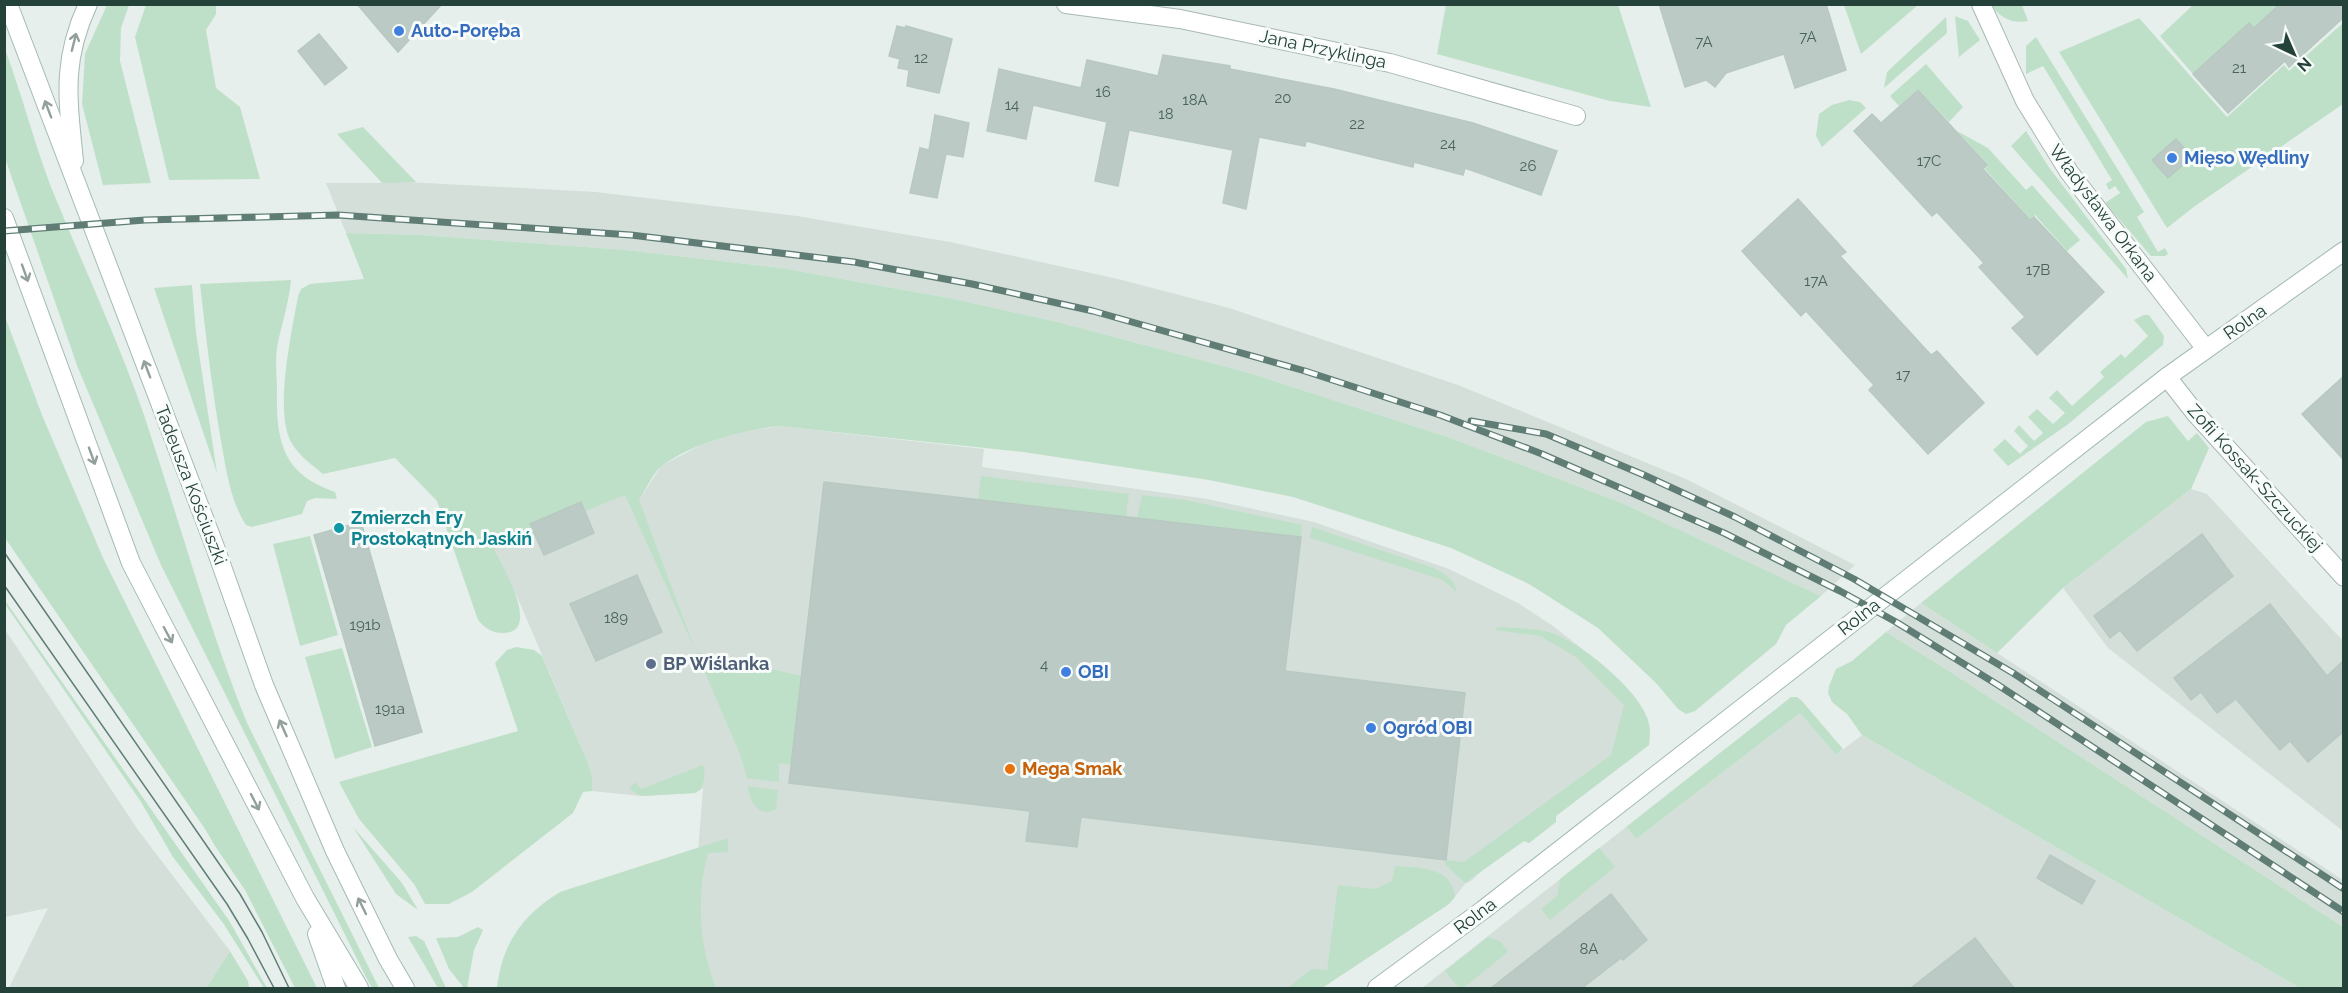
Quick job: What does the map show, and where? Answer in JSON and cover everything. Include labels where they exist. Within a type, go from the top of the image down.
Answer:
[{"type":"street","name":"Tadeusza Kościuszki","points":[[8,4],[215,548],[264,685],[335,850],[388,959],[405,988]]},
{"type":"street","name":"Jana Przyklinga","points":[[1066,4],[1180,19],[1390,63],[1576,116]]},
{"type":"street","name":"Władysława Orkana","points":[[1981,4],[2025,101],[2069,172],[2206,349]]},
{"type":"street","points":[[77,183],[68,109],[68,78],[73,45],[88,5]]},
{"type":"street","points":[[4,218],[131,563],[305,898],[359,988]]},
{"type":"street","name":"Rolna","points":[[1377,988],[1483,910],[2167,377],[2343,251]]},
{"type":"street","name":"Zofii Kossak-Szczuckiej","points":[[2167,377],[2196,414],[2343,577]]},
{"type":"street","points":[[305,898],[336,988]]},
{"type":"shaded area","points":[[388,181],[596,192],[797,216],[950,242],[1118,279],[1229,308],[1458,385],[1686,479],[1855,565],[1821,596],[1622,503],[1448,437],[1246,372],[1058,322],[949,298],[781,268],[626,250],[421,235],[346,233],[326,183],[382,183]]},
{"type":"shaded area","points":[[778,426],[984,449],[982,467],[1207,499],[1314,522],[1449,569],[1518,603],[1553,626],[1599,662],[1633,695],[1643,709],[1648,719],[1649,745],[1556,816],[1556,822],[1529,843],[1524,841],[1483,869],[1465,884],[1449,904],[1322,988],[707,988],[694,902],[703,788],[695,793],[641,796],[592,791],[592,776],[588,763],[519,601],[486,533],[627,467],[640,499],[661,466],[703,444],[736,433]]},
{"type":"shaded area","points":[[2191,489],[2207,494],[2343,641],[2343,831],[2108,648],[2063,588]]},
{"type":"shaded area","points":[[1921,603],[2343,880],[2343,927],[1886,632]]},
{"type":"shaded area","points":[[4,628],[138,830],[230,951],[206,988],[9,988],[48,908],[5,917]]},
{"type":"shaded area","points":[[1800,713],[1836,755],[1862,735],[2300,988],[1422,988],[1626,827],[1636,839]]},
{"type":"green space","points":[[1844,4],[1918,5],[1861,54]]},
{"type":"green space","points":[[107,5],[129,5],[121,28],[120,61],[151,183],[103,185],[82,104],[85,54]]},
{"type":"green space","points":[[146,5],[216,5],[216,14],[206,30],[216,88],[240,107],[260,179],[169,180],[135,37]]},
{"type":"green space","points":[[1446,5],[1618,5],[1651,107],[1610,101],[1437,54]]},
{"type":"green space","points":[[1993,5],[2022,5],[2028,21],[2009,20],[1997,12]]},
{"type":"green space","points":[[2193,5],[2280,5],[2254,28],[2249,23],[2193,74],[2160,36]]},
{"type":"green space","points":[[1955,16],[1968,21],[1980,40],[1959,57]]},
{"type":"green space","points":[[1946,17],[1947,33],[1884,88],[1887,72]]},
{"type":"green space","points":[[2139,18],[2227,117],[2284,65],[2289,71],[2343,23],[2343,104],[2195,206],[2167,228],[2059,52]]},
{"type":"green space","points":[[2036,37],[2144,212],[2137,217],[2158,252],[2165,248],[2168,254],[2165,256],[2151,256],[2105,203],[2120,193],[2115,186],[2109,190],[2106,184],[2112,180],[2043,66],[2026,74],[2026,46]]},
{"type":"green space","points":[[5,49],[51,187],[112,330],[145,418],[206,609],[247,723],[379,988],[372,988],[367,979],[161,565],[78,368],[5,158]]},
{"type":"green space","points":[[1926,64],[1963,107],[1949,122],[1918,89],[1899,106],[1890,96]]},
{"type":"green space","points":[[1849,100],[1860,102],[1866,108],[1822,147],[1816,136],[1819,114],[1832,105]]},
{"type":"green space","points":[[363,127],[416,182],[382,183],[337,134]]},
{"type":"green space","points":[[1957,131],[1988,148],[2026,190],[2032,185],[2080,240],[2067,251],[2035,215],[2030,219],[1985,169],[1988,165]]},
{"type":"green space","points":[[2026,131],[2048,166],[2126,269],[2128,279],[2011,146]]},
{"type":"green space","points":[[346,233],[421,235],[626,250],[781,268],[949,298],[1058,322],[1246,372],[1448,437],[1622,503],[1821,596],[1786,625],[1776,644],[1695,711],[1686,714],[1678,709],[1656,683],[1598,628],[1529,584],[1451,548],[1293,497],[1209,480],[1023,452],[778,426],[718,439],[689,450],[663,465],[656,472],[639,500],[696,652],[625,495],[583,512],[579,503],[532,523],[536,533],[494,549],[511,582],[520,611],[519,622],[514,630],[495,632],[486,628],[478,620],[437,501],[395,458],[323,474],[301,456],[291,442],[286,428],[284,391],[298,296],[301,289],[310,284],[364,279]]},
{"type":"green space","points":[[291,280],[276,353],[277,408],[281,440],[293,465],[303,476],[335,492],[337,499],[315,498],[307,501],[302,514],[252,527],[246,525],[241,515],[232,495],[227,473],[212,382],[200,284]]},
{"type":"green space","points":[[192,285],[196,333],[217,473],[154,288]]},
{"type":"green space","points":[[4,314],[42,415],[103,558],[317,988],[295,988],[245,890],[5,538]]},
{"type":"green space","points":[[2149,315],[2164,336],[2163,345],[2067,425],[2008,466],[1993,450],[2005,439],[2020,454],[2028,446],[2014,431],[2019,425],[2034,441],[2043,433],[2028,417],[2037,409],[2053,424],[2065,413],[2049,398],[2057,390],[2072,406],[2104,377],[2100,372],[2121,354],[2125,358],[2148,336],[2134,320]]},
{"type":"green space","points":[[2168,416],[2188,441],[2197,433],[2209,448],[2191,489],[2063,588],[1997,653],[1921,603],[2146,422]]},
{"type":"green space","points":[[981,476],[1129,494],[1126,517],[978,500]]},
{"type":"green space","points":[[1142,495],[1186,500],[1302,525],[1301,537],[1137,518]]},
{"type":"green space","points":[[1312,527],[1431,567],[1454,583],[1457,593],[1443,580],[1310,538]]},
{"type":"green space","points":[[310,536],[338,635],[300,646],[273,544]]},
{"type":"green space","points":[[4,599],[230,922],[267,988],[264,988],[223,923],[173,857],[141,802],[5,604]]},
{"type":"green space","points":[[1498,627],[1549,632],[1590,655],[1632,693],[1641,706],[1649,724],[1649,745],[1556,816],[1556,822],[1529,843],[1524,841],[1465,883],[1445,864],[1445,860],[1464,862],[1611,755],[1624,705],[1576,657],[1540,636],[1495,630]]},
{"type":"green space","points":[[1886,632],[2343,927],[2343,988],[2300,988],[1862,735],[1847,714],[1832,702],[1828,693],[1829,686],[1836,669],[1852,661]]},
{"type":"green space","points":[[516,647],[534,650],[542,656],[588,763],[592,776],[592,791],[583,792],[573,813],[472,892],[449,904],[425,904],[414,884],[359,819],[339,782],[518,731],[495,663],[507,650]]},
{"type":"green space","points":[[342,648],[372,747],[335,759],[305,657]]},
{"type":"green space","points":[[696,652],[802,676],[791,765],[779,763],[779,782],[747,778],[740,754]]},
{"type":"green space","points":[[1791,697],[1797,697],[1802,701],[1843,749],[1836,755],[1800,713],[1636,839],[1626,827]]},
{"type":"green space","points":[[703,765],[703,785],[695,793],[641,796],[629,789],[635,782],[641,789]]},
{"type":"green space","points":[[748,786],[778,790],[776,809],[765,812],[756,807],[750,797]]},
{"type":"green space","points":[[353,827],[402,883],[418,910],[396,894]]},
{"type":"green space","points":[[728,838],[728,852],[708,853],[702,887],[703,938],[716,988],[497,988],[504,958],[516,932],[535,911],[560,892]]},
{"type":"green space","points":[[1599,848],[1615,867],[1550,920],[1541,909],[1557,896],[1560,879]]},
{"type":"green space","points":[[1395,866],[1424,869],[1441,874],[1453,887],[1455,897],[1449,904],[1322,988],[1288,988],[1311,969],[1327,970],[1338,885],[1375,889],[1392,881]]},
{"type":"green space","points":[[478,927],[483,930],[474,950],[467,988],[464,988],[449,969],[436,938],[458,937]]},
{"type":"green space","points":[[416,936],[424,941],[446,988],[438,988],[408,937]]},
{"type":"green space","points":[[1488,937],[1500,941],[1508,952],[1463,988],[1459,988],[1445,971]]},
{"type":"green space","points":[[230,951],[248,981],[249,988],[206,988]]},
{"type":"building","name":"Auto-Poręba","points":[[357,4],[442,4],[398,52]]},
{"type":"building","points":[[1659,4],[1826,4],[1846,70],[1795,88],[1784,54],[1726,73],[1715,87],[1706,80],[1685,87]]},
{"type":"building","points":[[2280,4],[2343,4],[2343,18],[2289,67],[2285,61],[2228,113],[2193,74],[2249,23],[2254,28]]},
{"type":"building","points":[[897,26],[905,28],[906,26],[952,39],[939,93],[907,86],[909,70],[898,68],[900,59],[889,56]]},
{"type":"building","points":[[319,34],[347,68],[325,85],[298,51]]},
{"type":"building","points":[[1163,55],[1230,66],[1230,69],[1334,89],[1473,123],[1557,151],[1541,195],[1465,168],[1463,175],[1414,162],[1413,167],[1306,141],[1305,146],[1259,137],[1246,209],[1223,203],[1233,150],[1129,130],[1118,186],[1095,181],[1107,122],[1033,105],[1026,139],[987,131],[999,69],[1081,88],[1087,60],[1158,76]]},
{"type":"building","points":[[1918,90],[1987,165],[1983,169],[2030,220],[2034,217],[2104,292],[2037,355],[2012,328],[2025,317],[1979,267],[1984,263],[1937,212],[1932,216],[1854,131],[1872,114],[1881,123]]},
{"type":"building","points":[[935,115],[969,123],[963,157],[946,154],[937,198],[910,193],[920,148],[929,150]]},
{"type":"building","name":"Mięso Wędliny","points":[[2176,139],[2192,157],[2168,178],[2152,160]]},
{"type":"building","points":[[1798,199],[1846,252],[1840,256],[1931,355],[1937,351],[1984,403],[1928,454],[1869,390],[1874,385],[1806,311],[1801,316],[1742,251]]},
{"type":"building","points":[[2343,377],[2343,459],[2302,414]]},
{"type":"building","points":[[824,482],[1301,537],[1285,671],[1465,693],[1446,860],[1081,817],[1077,847],[1026,841],[1030,811],[789,783]]},
{"type":"building","points":[[581,502],[594,533],[544,555],[530,524]]},
{"type":"building","points":[[361,522],[422,732],[375,746],[314,535]]},
{"type":"building","points":[[2202,534],[2233,576],[2137,651],[2120,630],[2110,638],[2094,616]]},
{"type":"building","points":[[637,575],[662,632],[596,661],[570,604]]},
{"type":"building","points":[[2270,604],[2327,676],[2343,661],[2343,732],[2308,762],[2290,741],[2280,750],[2236,699],[2217,713],[2201,692],[2191,700],[2174,678]]},
{"type":"building","points":[[2050,855],[2095,881],[2082,904],[2037,878]]},
{"type":"building","points":[[1611,894],[1647,940],[1623,960],[1621,958],[1582,988],[1491,988]]},
{"type":"building","points":[[1975,938],[2014,988],[1911,988]]},
{"type":"tram line","points":[[4,552],[240,894],[262,932],[289,988]]},
{"type":"tram line","points":[[4,585],[227,904],[274,988]]},
{"type":"railway","points":[[4,231],[145,220],[338,215],[631,235],[854,262],[972,284],[1093,311],[1305,371],[1440,415],[1542,454],[1724,533],[1840,591],[1896,622],[1998,685],[2344,912]]},
{"type":"railway","points":[[1471,421],[1546,434],[1644,475],[1735,517],[1854,579],[2013,673],[2344,889]]},
{"type":"place","name":"Auto-Poręba","points":[[399,31]]},
{"type":"place","name":"Mięso Wędliny","points":[[2172,158]]},
{"type":"place","name":"Zmierzch Ery Prostokątnych Jaskiń","points":[[339,528]]},
{"type":"place","name":"BP Wiślanka","points":[[651,664]]},
{"type":"place","name":"OBI","points":[[1066,672]]},
{"type":"place","name":"Ogród OBI","points":[[1371,728]]},
{"type":"place","name":"Mega Smak","points":[[1010,769]]}]
